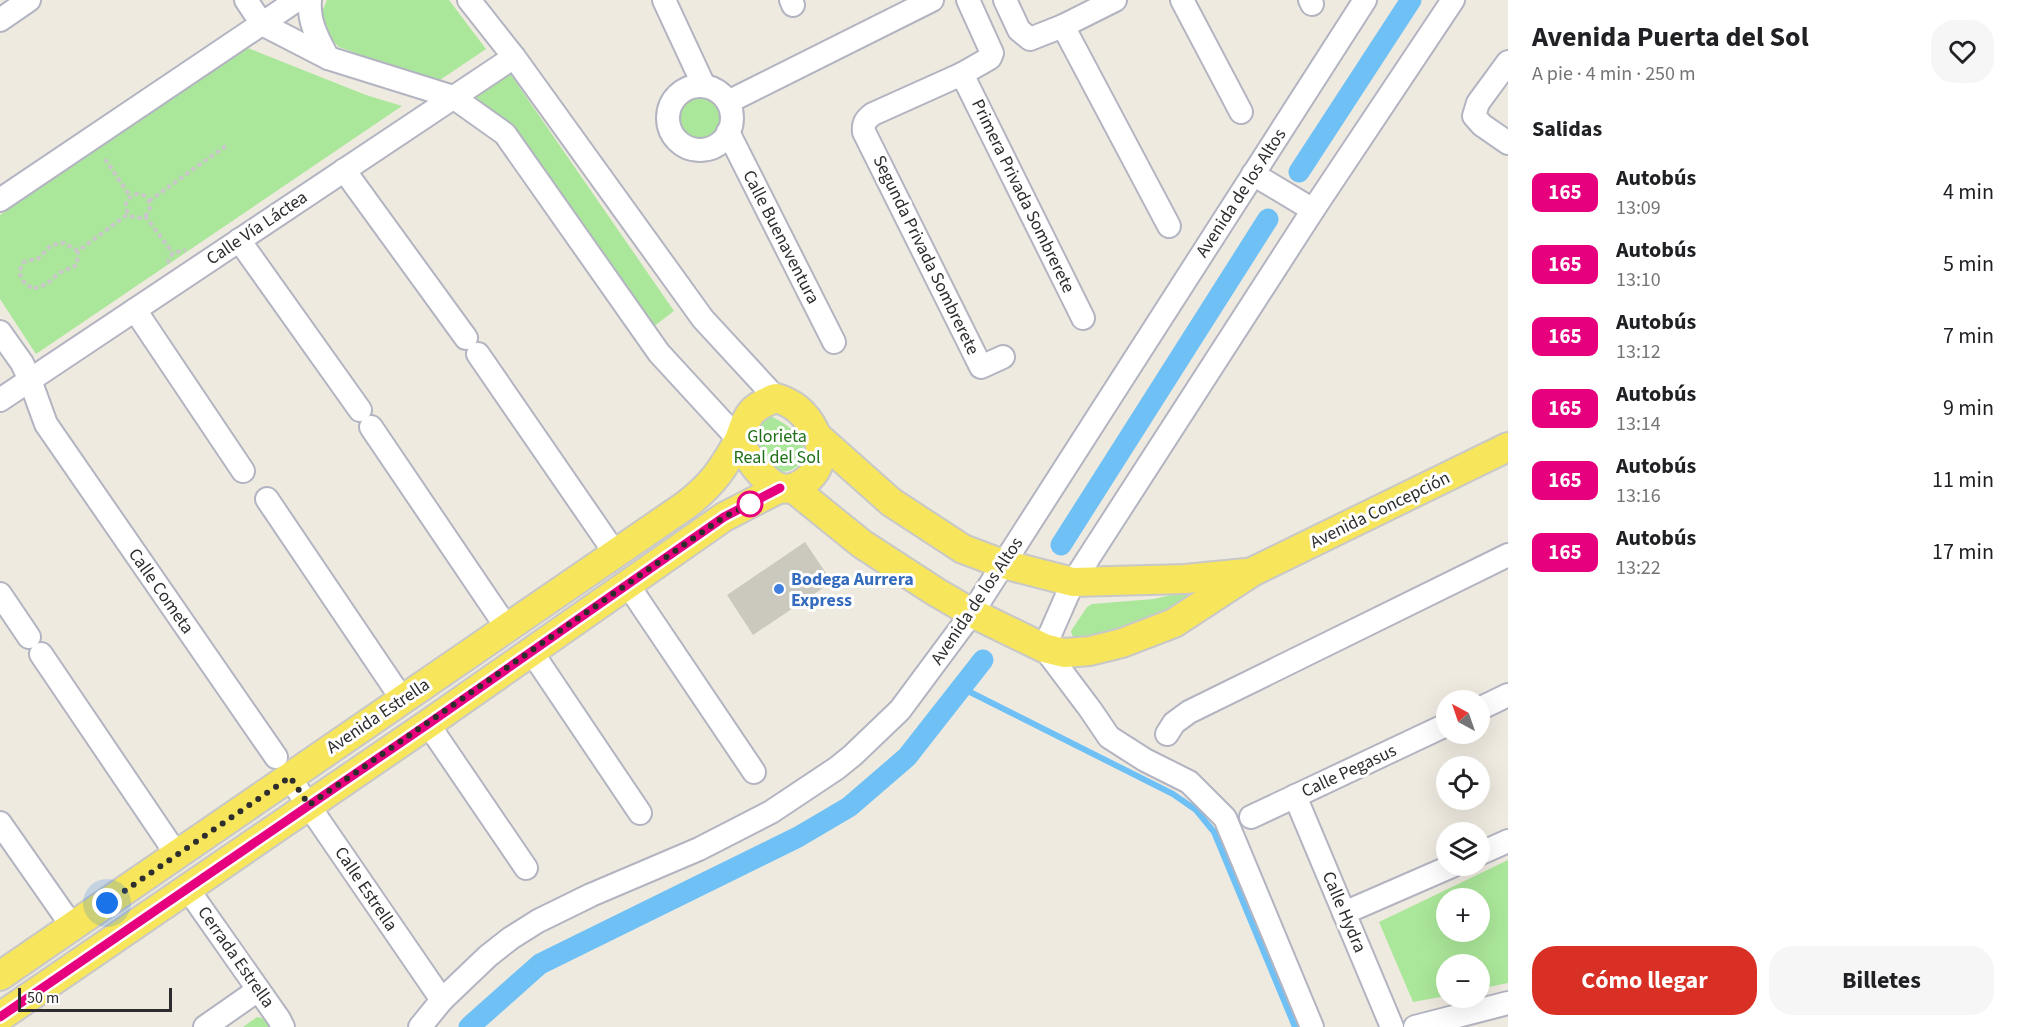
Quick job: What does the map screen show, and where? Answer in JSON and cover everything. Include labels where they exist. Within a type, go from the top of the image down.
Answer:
[{"type":"main road","points":[[776,398],[787,401],[805,415],[818,437],[821,448],[819,465],[813,476],[787,488],[757,469],[744,452],[739,440],[747,416],[754,408],[776,398]]},
{"type":"main road","name":"Avenida Concepción","points":[[818,437],[891,502],[963,549],[1003,564],[1073,582],[1185,579],[1252,572]]},
{"type":"main road","name":"Avenida Estrella","points":[[0,976],[177,855],[283,767],[402,699],[707,488],[722,469],[739,440]]},
{"type":"main road","name":"Avenida Concepción","points":[[787,488],[862,544],[936,592],[972,613],[1044,648],[1064,653],[1090,651],[1122,643],[1174,623],[1252,572],[1505,452]]},
{"type":"main road","name":"Avenida Estrella","points":[[0,1017],[428,724],[724,517],[787,488]]},
{"type":"street","points":[[0,20],[28,0]]},
{"type":"street","points":[[246,0],[262,24],[328,58],[453,97],[505,134],[659,353],[739,440]]},
{"type":"street","points":[[0,200],[297,0]]},
{"type":"street","points":[[310,0],[312,28],[328,58]]},
{"type":"street","points":[[469,0],[514,57],[703,319],[776,398]]},
{"type":"street","points":[[664,0],[704,86]]},
{"type":"street","points":[[728,102],[932,0]]},
{"type":"street","points":[[962,74],[992,56],[968,0]]},
{"type":"street","points":[[1005,0],[1019,30],[1027,38],[1034,39],[1114,0]]},
{"type":"street","points":[[1182,0],[1241,112]]},
{"type":"street","name":"Avenida de los Altos","points":[[420,1027],[442,1000],[511,938],[538,921],[591,895],[699,849],[771,812],[854,755],[900,710],[972,613],[1365,0]]},
{"type":"street","points":[[1312,1027],[1225,818],[1189,782],[1144,760],[1109,737],[1044,648],[1073,582],[1313,210],[1452,0]]},
{"type":"street","points":[[1063,26],[1169,226]]},
{"type":"street","name":"Calle Vía Láctea","points":[[2,395],[30,380],[514,57]]},
{"type":"street","points":[[1508,62],[1478,103],[1474,116],[1482,125],[1508,143]]},
{"type":"street","name":"Segunda Privada Sombrerete","points":[[962,74],[873,114],[865,121],[864,132],[981,367],[1003,357]]},
{"type":"street","name":"Primera Privada Sombrerete","points":[[962,74],[1083,318]]},
{"type":"street","points":[[695,86],[704,86],[718,91],[728,102],[732,117],[728,132],[715,145],[697,149],[688,147],[680,143],[670,128],[669,110],[678,94],[695,86]]},
{"type":"street","name":"Calle Buenaventura","points":[[728,132],[834,342]]},
{"type":"street","points":[[344,170],[472,346],[615,553]]},
{"type":"street","points":[[1253,174],[1313,210]]},
{"type":"street","points":[[239,240],[366,419],[507,628]]},
{"type":"street","points":[[135,310],[243,471]]},
{"type":"street","name":"Calle Cometa","points":[[0,332],[22,363],[46,424],[283,767]]},
{"type":"street","name":"Calle Cometa","points":[[2,395],[46,424]]},
{"type":"street","points":[[267,499],[402,699]]},
{"type":"street","points":[[1167,734],[1174,723],[1189,712],[1508,555]]},
{"type":"street","points":[[628,585],[754,772]]},
{"type":"street","points":[[0,594],[177,855]]},
{"type":"street","points":[[531,651],[640,813]]},
{"type":"street","points":[[1490,704],[1508,695]]},
{"type":"street","points":[[428,724],[526,868]]},
{"type":"street","name":"Calle Pegasus","points":[[1251,817],[1436,730]]},
{"type":"street","name":"Calle Estrella","points":[[283,767],[442,1000]]},
{"type":"street","name":"Calle Hydra","points":[[1295,796],[1392,1027]]},
{"type":"street","points":[[0,823],[72,926]]},
{"type":"street","points":[[1490,849],[1508,841]]},
{"type":"street","points":[[1344,913],[1436,873]]},
{"type":"street","name":"Cerrada Estrella","points":[[187,888],[283,1027]]},
{"type":"street","points":[[205,1027],[258,990]]},
{"type":"street","points":[[1415,1027],[1508,1003]]},
{"type":"path","points":[[149,201],[227,145]]},
{"type":"path","points":[[105,159],[130,196]]},
{"type":"path","points":[[141,194],[149,201],[150,209],[145,216],[134,218],[128,214],[126,203],[130,196],[141,194]]},
{"type":"path","points":[[78,251],[64,243],[51,245],[39,258],[24,262],[19,272],[23,281],[33,289],[47,284],[59,273],[77,265],[78,251],[128,214]]},
{"type":"path","points":[[145,216],[173,253]]},
{"type":"green space","points":[[327,0],[449,0],[486,49],[437,82],[339,47],[326,34],[321,14]]},
{"type":"green space","points":[[248,48],[366,95],[402,106],[36,354],[0,299],[0,215]]},
{"type":"green space","points":[[509,72],[674,311],[653,327],[467,100]]},
{"type":"green space","points":[[699,97],[707,98],[714,103],[719,110],[719,126],[714,133],[707,138],[699,139],[691,138],[684,133],[679,126],[678,118],[679,110],[684,103],[691,98]]},
{"type":"green space","name":"Glorieta Real del Sol","points":[[764,414],[779,420],[799,438],[804,452],[798,466],[782,472],[774,470],[746,432]]},
{"type":"green space","points":[[1196,589],[1198,594],[1190,600],[1098,637],[1076,639],[1072,635],[1071,631],[1087,607],[1092,604],[1154,599]]},
{"type":"green space","points":[[1508,860],[1508,983],[1490,987],[1490,954],[1436,954],[1436,998],[1413,1002],[1379,922],[1436,895],[1436,942],[1490,942],[1490,888],[1450,888],[1475,876],[1490,876],[1490,869]]},
{"type":"green space","points":[[257,1017],[262,1018],[270,1027],[243,1027]]},
{"type":"building","name":"Bodega Aurrera Express","points":[[805,542],[832,582],[753,635],[727,595]]},
{"type":"waterway","points":[[1299,172],[1411,0]]},
{"type":"waterway","points":[[1061,545],[1268,219]]},
{"type":"waterway","points":[[469,1027],[540,964],[798,837],[849,807],[907,757],[983,660]]},
{"type":"waterway","points":[[962,688],[1173,794],[1196,810],[1214,832],[1295,1027]]},
{"type":"bus line","name":"165","points":[[0,1017],[428,724],[724,517],[780,488]]},
{"type":"place","name":"Bodega Aurrera Express","points":[[779,589]]},
{"type":"route","points":[[107,903],[290,777],[309,805],[724,517],[750,504]]}]
